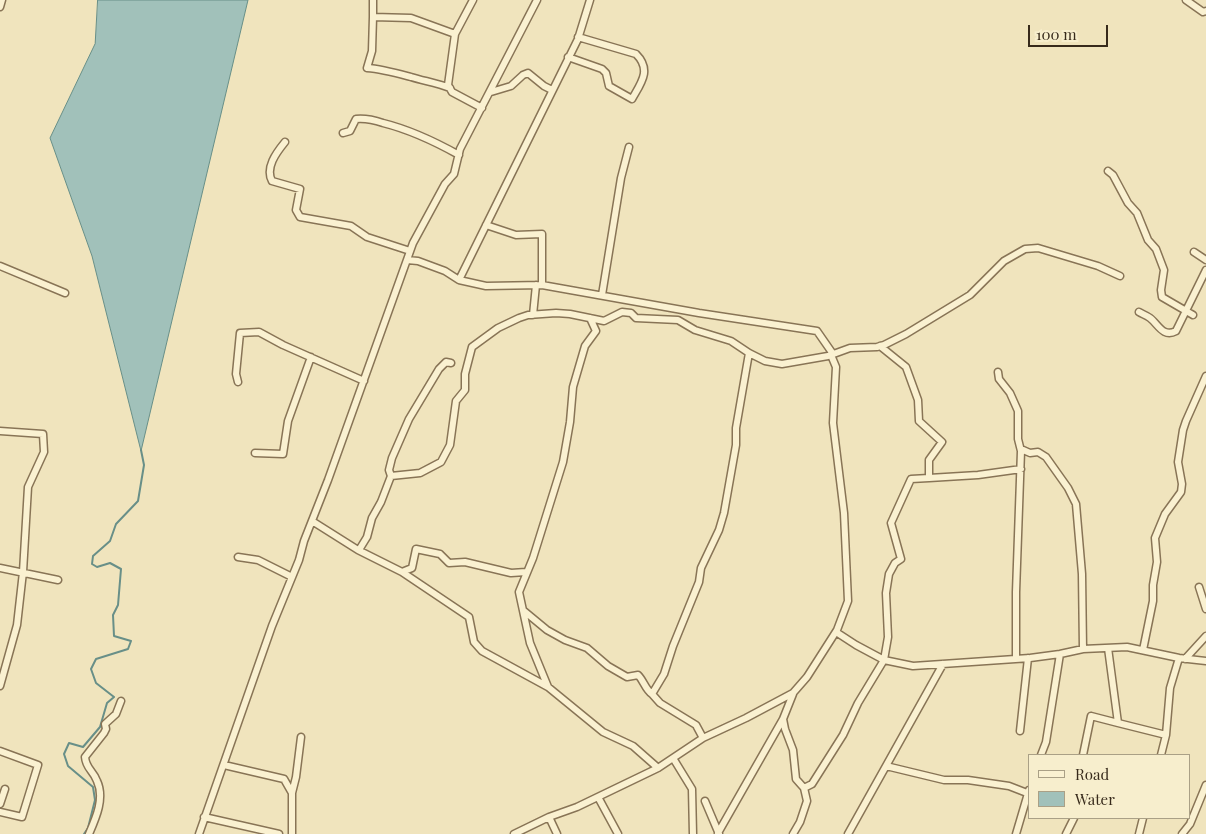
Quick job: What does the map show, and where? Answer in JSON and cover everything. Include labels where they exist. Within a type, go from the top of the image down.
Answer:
[{"type":"street","points":[[0,7],[2,0]]},
{"type":"street","points":[[374,0],[372,51],[367,68],[396,72],[450,88]]},
{"type":"street","points":[[473,0],[466,10],[455,34],[448,85],[452,92],[482,108]]},
{"type":"street","points":[[199,834],[272,626],[300,556],[410,251],[446,184],[454,174],[460,149],[537,0]]},
{"type":"street","points":[[460,280],[578,37],[590,0]]},
{"type":"street","points":[[1186,0],[1202,12],[1206,11]]},
{"type":"street","points":[[373,16],[411,18],[455,34]]},
{"type":"street","points":[[568,57],[602,69],[606,73],[609,86],[632,99],[645,70],[642,60],[636,54],[578,37]]},
{"type":"street","points":[[491,92],[510,86],[528,73],[552,90]]},
{"type":"street","points":[[343,133],[350,131],[356,119],[365,118],[404,128],[428,137],[459,155]]},
{"type":"street","points":[[285,142],[271,164],[269,176],[272,181],[300,189],[296,210],[300,217],[351,226],[367,237],[410,251]]},
{"type":"street","points":[[602,295],[621,178],[628,147]]},
{"type":"street","points":[[1108,171],[1113,175],[1128,203],[1138,213],[1148,240],[1156,249],[1164,270],[1160,290],[1162,297],[1193,315]]},
{"type":"street","points":[[486,225],[516,234],[542,234],[539,285],[533,315]]},
{"type":"street","points":[[390,476],[420,473],[441,462],[450,445],[456,401],[465,390],[465,374],[472,347],[498,328],[519,318],[533,315],[570,314],[604,321],[622,312],[631,313],[636,318],[678,320],[695,330],[731,341],[765,361],[782,364],[832,355],[850,348],[880,346],[906,334],[950,305],[970,295],[1004,261],[1025,249],[1038,248],[1089,263],[1120,276]]},
{"type":"street","points":[[1194,252],[1206,260]]},
{"type":"street","points":[[407,260],[418,261],[445,271],[460,280],[486,286],[539,285],[699,313],[817,331],[832,355],[836,367],[833,422],[844,513],[848,601],[836,632],[807,677],[793,693],[703,738],[658,768],[577,807],[549,817],[514,834]]},
{"type":"street","points":[[0,266],[65,293]]},
{"type":"street","points":[[1139,312],[1149,318],[1158,328],[1172,333],[1176,331],[1206,270]]},
{"type":"street","points":[[548,687],[530,643],[519,592],[533,558],[563,462],[570,422],[573,387],[584,346],[596,332],[590,318]]},
{"type":"street","points":[[238,382],[236,374],[240,333],[259,332],[364,381]]},
{"type":"street","points":[[880,346],[906,368],[918,400],[919,421],[942,442],[928,460],[930,478]]},
{"type":"street","points":[[652,694],[664,674],[673,646],[699,582],[701,568],[719,530],[724,513],[736,446],[736,428],[749,353]]},
{"type":"street","points":[[255,453],[284,454],[288,421],[310,357]]},
{"type":"street","points":[[359,550],[367,537],[372,518],[390,476],[389,470],[392,458],[398,448],[409,419],[438,369],[446,362],[451,363]]},
{"type":"street","points":[[998,372],[999,379],[1010,393],[1018,411],[1018,439],[1021,449],[1016,592],[1016,658]]},
{"type":"street","points":[[1143,650],[1151,612],[1156,567],[1155,538],[1165,514],[1181,492],[1182,479],[1178,462],[1183,430],[1206,376]]},
{"type":"street","points":[[0,431],[43,434],[44,452],[28,487],[23,572],[17,625],[0,686]]},
{"type":"street","points":[[1021,449],[1030,453],[1038,452],[1046,458],[1068,488],[1076,504],[1082,574],[1083,649]]},
{"type":"street","points":[[804,788],[812,784],[843,735],[858,703],[884,660],[888,637],[886,593],[890,574],[901,558],[891,522],[911,479],[978,475],[1021,469]]},
{"type":"street","points":[[312,521],[359,550],[402,572],[469,617],[474,642],[482,651],[548,687],[603,732],[633,746],[658,768]]},
{"type":"street","points":[[402,572],[412,568],[416,549],[440,554],[449,563],[466,562],[511,573],[526,572]]},
{"type":"street","points":[[238,557],[258,560],[292,577]]},
{"type":"street","points":[[0,568],[58,580]]},
{"type":"street","points":[[1199,586],[1206,609]]},
{"type":"street","points":[[524,611],[547,630],[565,640],[587,648],[608,666],[627,677],[638,675],[643,680],[647,690],[660,702],[696,726],[703,738]]},
{"type":"street","points":[[836,632],[884,660],[913,666],[1028,658],[1083,649],[1127,647],[1206,661]]},
{"type":"street","points":[[1161,754],[1166,736],[1170,688],[1182,658],[1206,636]]},
{"type":"street","points":[[1108,648],[1118,723]]},
{"type":"street","points":[[1041,754],[1046,742],[1060,654]]},
{"type":"street","points":[[1020,731],[1028,658]]},
{"type":"street","points":[[848,834],[943,664]]},
{"type":"street","points":[[718,833],[784,720],[793,693]]},
{"type":"street","points":[[89,834],[100,803],[98,781],[85,764],[85,757],[104,733],[106,729],[105,724],[116,714],[122,701]]},
{"type":"street","points":[[1083,754],[1091,716],[1166,736]]},
{"type":"street","points":[[784,720],[785,729],[793,750],[796,779],[804,788],[807,804],[793,834]]},
{"type":"street","points":[[292,834],[292,793],[301,737]]},
{"type":"street","points":[[0,751],[38,765],[22,818],[0,812]]},
{"type":"street","points":[[673,758],[692,789],[693,834]]},
{"type":"street","points":[[224,765],[284,779],[296,777]]},
{"type":"street","points":[[886,766],[944,780],[968,780],[1028,791],[1016,834]]},
{"type":"street","points":[[284,779],[292,793]]},
{"type":"street","points":[[1182,834],[1190,824],[1206,785]]},
{"type":"street","points":[[0,804],[5,789]]},
{"type":"street","points":[[598,797],[618,834]]},
{"type":"street","points":[[705,801],[718,833]]},
{"type":"street","points":[[204,817],[279,834]]},
{"type":"street","points":[[549,817],[557,834]]},
{"type":"street","points":[[1066,834],[1074,819]]},
{"type":"street","points":[[1139,834],[1143,819]]},
{"type":"water","points":[[98,0],[248,0],[141,451],[92,256],[50,138],[95,44]]},
{"type":"waterway","points":[[84,834],[88,828],[95,800],[93,787],[68,766],[64,754],[69,743],[83,747],[100,727],[107,703],[114,697],[96,683],[91,669],[96,659],[128,649],[131,641],[114,636],[113,615],[118,605],[121,569],[110,563],[97,567],[92,564],[93,556],[110,541],[116,524],[138,501],[144,465],[141,450]]}]
